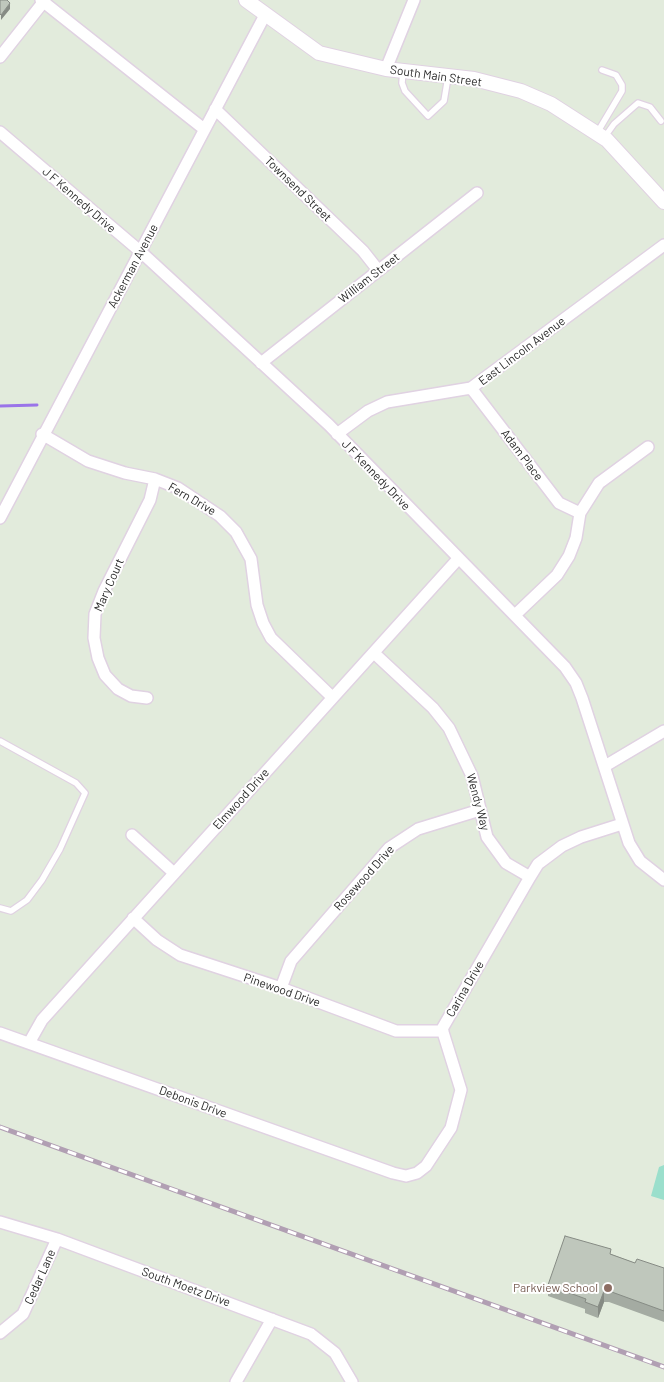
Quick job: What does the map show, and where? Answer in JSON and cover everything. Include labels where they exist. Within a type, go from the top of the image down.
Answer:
[{"type":"street","name":"South Main Street","points":[[246,0],[319,53],[386,69],[474,79],[521,91],[551,104],[600,135],[639,172],[664,202]]},
{"type":"street","points":[[386,69],[414,0]]},
{"type":"street","points":[[0,57],[43,1],[204,129]]},
{"type":"street","name":"Ackerman Avenue","points":[[0,518],[42,434],[141,252],[265,15]]},
{"type":"street","name":"Townsend Street","points":[[215,109],[363,251],[378,270]]},
{"type":"street","name":"J F Kennedy Drive","points":[[0,132],[141,252],[337,434],[565,667],[576,682],[605,766],[622,824],[640,861],[664,880]]},
{"type":"street","name":"William Street","points":[[261,363],[477,193]]},
{"type":"street","name":"East Lincoln Avenue","points":[[337,434],[368,411],[386,402],[471,388],[664,244]]},
{"type":"street","name":"Adam Place","points":[[471,388],[559,503],[580,512]]},
{"type":"street","name":"Fern Drive","points":[[42,434],[88,461],[125,473],[155,479],[178,488],[220,516],[236,532],[251,559],[258,605],[263,623],[271,638],[332,697]]},
{"type":"street","points":[[516,615],[561,569],[576,538],[580,512],[599,483],[648,447]]},
{"type":"street","name":"Mary Court","points":[[147,698],[131,696],[118,689],[104,675],[94,638],[95,614],[104,591],[150,500],[155,479]]},
{"type":"street","name":"Elmwood Drive","points":[[29,1043],[42,1020],[458,559]]},
{"type":"street","name":"Wendy Way","points":[[374,653],[433,708],[449,728],[472,776],[488,836],[495,850],[506,863],[530,877]]},
{"type":"street","points":[[605,766],[664,731]]},
{"type":"street","name":"Rosewood Drive","points":[[281,988],[291,961],[389,848],[418,829],[480,810]]},
{"type":"street","name":"Carina Drive","points":[[386,1171],[406,1176],[426,1166],[451,1128],[461,1090],[442,1029],[538,864],[562,846],[581,837],[622,824]]},
{"type":"street","points":[[132,835],[174,873]]},
{"type":"street","name":"Pinewood Drive","points":[[133,918],[157,940],[180,955],[281,988],[396,1031],[443,1031]]},
{"type":"street","name":"Debonis Drive","points":[[0,1033],[386,1171]]},
{"type":"street","name":"South Moetz Drive","points":[[0,1222],[57,1239],[311,1334],[335,1353],[352,1382]]},
{"type":"street","name":"Cedar Lane","points":[[0,1333],[23,1314],[57,1239]]},
{"type":"street","points":[[236,1382],[272,1319]]},
{"type":"lane","points":[[600,135],[622,91],[622,85],[616,75],[602,70]]},
{"type":"lane","points":[[403,71],[402,82],[405,91],[428,116],[444,101],[448,76]]},
{"type":"lane","points":[[600,135],[638,103],[650,106],[661,120]]},
{"type":"lane","points":[[0,741],[76,783],[85,793],[60,849],[42,880],[27,900],[11,911],[0,908]]},
{"type":"shaded area","points":[[664,1165],[664,1200],[651,1196],[659,1167]]},
{"type":"building","points":[[0,0],[7,0],[10,3],[1,15],[0,14]]},
{"type":"building","name":"Parkview School","points":[[565,1236],[611,1249],[610,1254],[635,1263],[637,1259],[664,1268],[664,1311],[609,1291],[604,1291],[598,1307],[585,1302],[586,1299],[548,1285]]},
{"type":"waterway","points":[[0,406],[37,405]]},
{"type":"railway","points":[[0,1127],[664,1367]]},
{"type":"place","name":"Parkview School","points":[[608,1288]]}]
